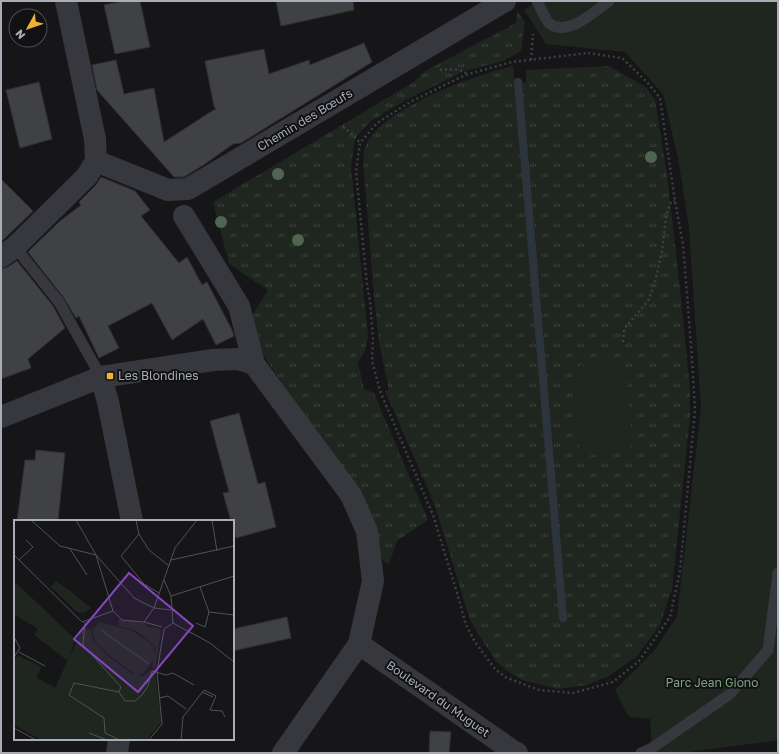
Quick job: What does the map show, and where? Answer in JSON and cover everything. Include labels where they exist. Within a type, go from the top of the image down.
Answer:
[{"type":"street","points":[[8,252],[87,176],[96,161],[95,139],[66,1]]},
{"type":"street","name":"Chemin des Bœufs","points":[[96,161],[168,190],[188,189],[506,1]]},
{"type":"street","points":[[184,216],[239,306],[254,364],[351,496],[367,531],[372,581],[359,644],[283,753]]},
{"type":"street","points":[[1,417],[101,377],[213,360],[238,359],[254,364]]},
{"type":"street","points":[[101,377],[108,402],[132,520]]},
{"type":"street","name":"Boulevard du Muguet","points":[[359,644],[513,752],[517,753]]},
{"type":"street","points":[[117,753],[119,740]]},
{"type":"lane","points":[[537,1],[549,23],[560,28],[578,24],[609,1]]},
{"type":"lane","points":[[8,252],[59,302],[101,377]]},
{"type":"lane","points":[[641,753],[652,748],[730,694],[768,650],[778,572]]},
{"type":"path","points":[[588,53],[622,58],[647,82],[660,98],[675,201],[683,244],[695,410],[680,572],[670,617],[639,661],[613,682],[573,693],[539,690],[505,677],[495,669],[475,642],[466,625],[433,515],[380,391],[372,361],[374,339],[356,171],[360,143],[377,122],[424,94],[466,75],[512,62],[588,53]]},
{"type":"path","points":[[340,126],[350,132],[360,143]]},
{"type":"path","points":[[623,342],[624,329],[648,301],[655,282],[662,251],[666,216],[671,202],[675,201]]},
{"type":"green space","name":"Parc Jean Giono","points":[[537,1],[778,1],[778,739],[774,741],[681,753],[652,753],[650,719],[629,717],[615,690],[654,651],[677,616],[701,408],[689,228],[678,158],[663,94],[625,52],[546,44],[524,10]]},
{"type":"green space","points":[[517,11],[525,22],[521,51],[503,61],[464,71],[404,101],[371,121],[355,138],[351,167],[368,336],[365,350],[358,363],[364,389],[374,393],[428,520],[397,541],[389,564],[376,556],[356,493],[263,355],[250,319],[268,290],[229,264],[213,202],[414,82],[425,71],[516,23]]},
{"type":"green space","points":[[513,66],[514,83],[526,82],[526,70],[609,66],[646,87],[655,100],[667,174],[690,390],[690,417],[672,589],[660,625],[636,657],[609,676],[587,685],[557,689],[522,680],[507,671],[496,661],[478,634],[469,617],[436,509],[385,391],[389,390],[379,342],[363,165],[364,150],[370,137],[385,122],[396,114],[446,88],[472,78]]},
{"type":"green space","points":[[617,362],[626,370],[632,445],[624,453],[589,455],[579,447],[572,378],[581,365]]},
{"type":"building","points":[[123,1],[140,1],[150,47],[115,54],[104,5]]},
{"type":"building","points":[[276,1],[353,1],[354,10],[281,26]]},
{"type":"building","points":[[364,43],[372,62],[241,143],[233,144],[184,177],[174,177],[97,90],[92,65],[116,60],[124,94],[154,88],[164,142],[216,109],[214,106],[205,61],[264,49],[269,74],[309,60],[310,65]]},
{"type":"building","points":[[39,82],[52,139],[20,148],[6,90]]},
{"type":"building","points":[[101,177],[135,191],[150,210],[141,216],[179,263],[187,257],[202,285],[207,282],[234,336],[216,345],[203,319],[172,340],[152,303],[108,326],[119,348],[99,358],[79,316],[76,318],[64,298],[28,252],[60,221],[81,205],[79,202],[96,185]]},
{"type":"building","points":[[1,179],[33,211],[1,242]]},
{"type":"building","points":[[17,261],[53,306],[65,328],[28,359],[31,368],[1,379],[1,269],[8,267]]},
{"type":"building","points":[[239,413],[258,484],[265,482],[276,527],[236,538],[234,531],[234,520],[231,520],[223,493],[229,492],[210,421]]},
{"type":"building","points":[[36,450],[65,453],[58,520],[17,520],[25,460],[35,460]]},
{"type":"building","points":[[287,617],[291,638],[234,651],[234,629]]},
{"type":"building","points":[[430,731],[451,732],[449,753],[429,753]]},
{"type":"waterway","points":[[518,82],[563,618]]},
{"type":"place","name":"Les Blondines","points":[[110,376]]}]
